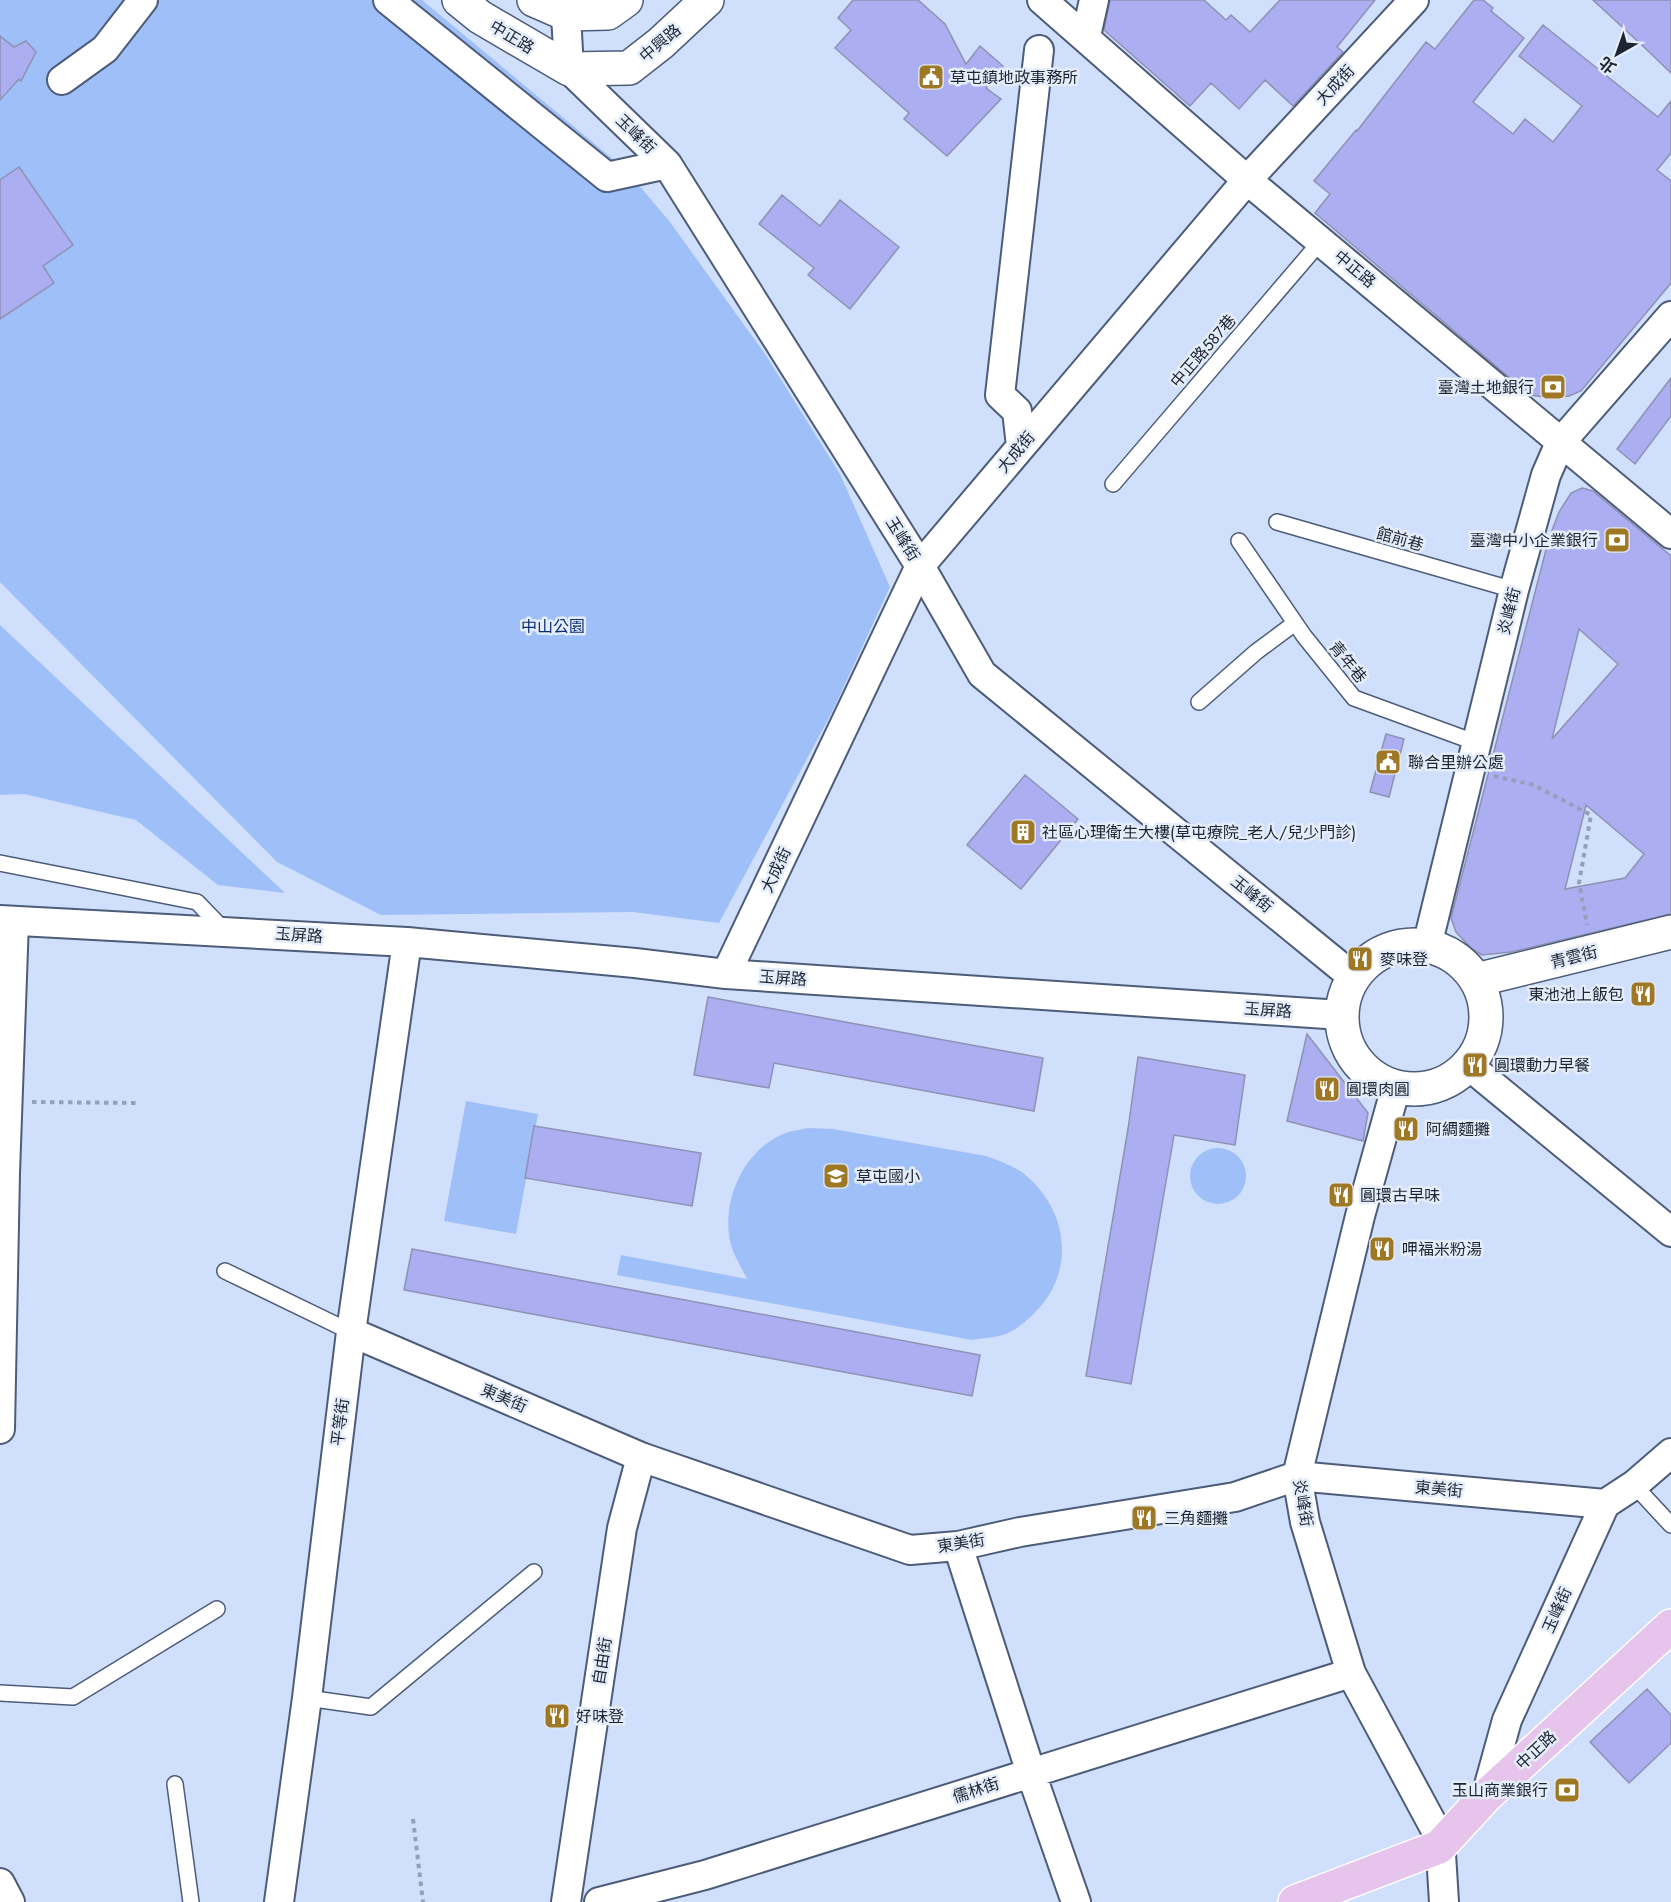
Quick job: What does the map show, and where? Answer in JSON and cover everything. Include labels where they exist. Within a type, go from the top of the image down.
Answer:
[{"type":"main road","name":"中正路","points":[[1295,1902],[1439,1847],[1486,1796],[1671,1626]]},
{"type":"street","points":[[62,80],[105,49],[143,0]]},
{"type":"street","points":[[388,0],[607,177],[667,164]]},
{"type":"street","name":"中正路","points":[[459,0],[480,17],[569,69]]},
{"type":"street","points":[[534,0],[566,14],[608,13],[626,0]]},
{"type":"street","name":"中興路","points":[[569,69],[628,68],[661,43],[707,0]]},
{"type":"street","points":[[1086,36],[1094,0]]},
{"type":"street","name":"大成街","points":[[726,974],[920,566],[1247,180],[1414,0]]},
{"type":"street","name":"中正路","points":[[1047,2],[1247,180],[1671,534]]},
{"type":"street","points":[[566,14],[569,69]]},
{"type":"street","points":[[1021,446],[1017,411],[1000,395],[1039,50]]},
{"type":"street","name":"玉峰街","points":[[569,69],[667,164],[920,566],[982,674],[1353,977]]},
{"type":"street","name":"炎峰街","points":[[1427,946],[1514,590],[1545,475],[1560,442],[1671,316]]},
{"type":"street","points":[[0,1429],[7,1102],[7,920]]},
{"type":"street","name":"玉屏路","points":[[7,920],[407,942],[635,963],[726,974],[1341,1014]]},
{"type":"street","name":"青雲街","points":[[1476,980],[1671,932]]},
{"type":"street","name":"平等街","points":[[279,1902],[307,1698],[351,1332],[407,942]]},
{"type":"street","points":[[1406,945],[1427,946],[1447,952],[1464,964],[1476,980],[1485,1002],[1486,1024],[1480,1046],[1468,1065],[1454,1078],[1436,1086],[1416,1089],[1396,1087],[1374,1077],[1356,1061],[1345,1039],[1341,1014],[1345,995],[1353,977],[1367,962],[1385,950],[1406,945]]},
{"type":"street","points":[[1468,1065],[1671,1233]]},
{"type":"street","name":"炎峰街","points":[[1396,1087],[1360,1216],[1297,1476],[1305,1522],[1351,1673],[1440,1838],[1444,1902]]},
{"type":"street","name":"東美街","points":[[351,1332],[641,1457],[910,1550],[958,1546],[1020,1532],[1234,1497],[1297,1476],[1605,1504]]},
{"type":"street","points":[[1605,1504],[1634,1485],[1671,1453]]},
{"type":"street","name":"自由街","points":[[566,1902],[622,1528],[641,1457]]},
{"type":"street","name":"玉峰街","points":[[1486,1796],[1507,1720],[1605,1504]]},
{"type":"street","points":[[958,1546],[1031,1773],[1076,1902]]},
{"type":"street","name":"儒林街","points":[[600,1902],[705,1875],[1351,1673]]},
{"type":"street","points":[[0,1883],[10,1902]]},
{"type":"lane","name":"中正路587巷","points":[[1113,484],[1322,241]]},
{"type":"lane","name":"館前巷","points":[[1277,522],[1514,590]]},
{"type":"lane","name":"青年巷","points":[[1239,541],[1295,623],[1354,698],[1477,743]]},
{"type":"lane","points":[[1199,702],[1295,623]]},
{"type":"lane","points":[[0,863],[197,902],[225,931]]},
{"type":"lane","points":[[225,1271],[351,1332]]},
{"type":"lane","points":[[1634,1485],[1671,1525]]},
{"type":"lane","points":[[307,1698],[371,1707],[534,1572]]},
{"type":"lane","points":[[0,1694],[73,1697],[217,1609]]},
{"type":"lane","points":[[175,1784],[192,1902]]},
{"type":"path","points":[[1470,771],[1534,785],[1592,815],[1579,883],[1592,952]]},
{"type":"path","points":[[7,1102],[140,1103]]},
{"type":"path","points":[[413,1819],[423,1902]]},
{"type":"green space","name":"中山公園","points":[[0,0],[422,0],[626,170],[670,222],[765,354],[840,474],[890,587],[832,712],[719,923],[633,912],[381,915],[277,862],[0,582]]},
{"type":"green space","points":[[0,625],[285,893],[218,885],[136,820],[24,794],[0,795]]},
{"type":"green space","points":[[466,1101],[538,1114],[516,1234],[444,1221]]},
{"type":"green space","points":[[808,1128],[833,1129],[986,1156],[1020,1171],[1042,1193],[1052,1208],[1058,1225],[1062,1242],[1062,1259],[1051,1292],[1040,1307],[1017,1328],[999,1336],[972,1340],[617,1275],[621,1255],[747,1279],[731,1246],[728,1226],[729,1210],[738,1179],[756,1153],[768,1143],[784,1134]]},
{"type":"green space","points":[[1218,1148],[1229,1150],[1238,1156],[1244,1165],[1246,1176],[1244,1187],[1238,1196],[1229,1202],[1218,1204],[1207,1202],[1198,1196],[1192,1187],[1190,1176],[1192,1165],[1198,1156],[1207,1150]]},
{"type":"building","name":"草屯鎮地政事務所","points":[[853,0],[918,0],[945,24],[966,64],[980,46],[1003,66],[986,88],[1001,99],[947,156],[904,119],[909,113],[835,48],[851,30],[838,18]]},
{"type":"building","points":[[1110,0],[1204,0],[1226,20],[1231,15],[1250,32],[1280,0],[1375,0],[1337,47],[1343,52],[1293,106],[1265,80],[1239,109],[1211,83],[1190,106],[1104,30]]},
{"type":"building","points":[[1474,0],[1483,0],[1493,8],[1491,11],[1524,38],[1473,102],[1513,134],[1525,119],[1553,142],[1582,106],[1519,56],[1543,25],[1658,117],[1671,101],[1671,153],[1657,170],[1671,181],[1671,283],[1581,391],[1569,396],[1551,398],[1530,395],[1315,213],[1330,194],[1314,181],[1357,131],[1426,42],[1435,49]]},
{"type":"building","points":[[1593,0],[1671,0],[1671,73],[1645,48]]},
{"type":"building","points":[[0,36],[14,47],[26,41],[36,52],[21,81],[19,79],[0,100]]},
{"type":"building","points":[[19,167],[73,245],[43,266],[54,283],[0,319],[0,180]]},
{"type":"building","points":[[782,195],[820,226],[840,200],[899,247],[850,309],[808,275],[814,268],[759,224]]},
{"type":"building","points":[[1671,378],[1671,416],[1635,464],[1617,449]]},
{"type":"building","points":[[1582,488],[1593,491],[1671,556],[1671,914],[1511,952],[1482,955],[1471,948],[1456,932],[1451,918],[1549,538],[1559,512],[1571,493]],"holes":[[[1579,629],[1618,664],[1552,739]],[[1586,805],[1644,854],[1625,878],[1565,889]]]},
{"type":"building","name":"聯合里辦公處","points":[[1386,734],[1404,739],[1389,797],[1370,792]]},
{"type":"building","name":"社區心理衛生大樓(草屯療院_老人/兒少門診)","points":[[1025,775],[1078,819],[1021,889],[967,845]]},
{"type":"building","points":[[708,997],[1043,1058],[1034,1111],[774,1063],[769,1088],[694,1075]]},
{"type":"building","points":[[1307,1034],[1368,1113],[1363,1141],[1287,1121]]},
{"type":"building","points":[[1138,1057],[1245,1075],[1235,1145],[1174,1135],[1131,1384],[1086,1376]]},
{"type":"building","points":[[534,1126],[701,1153],[692,1206],[525,1178]]},
{"type":"building","points":[[412,1249],[980,1355],[972,1396],[404,1290]]},
{"type":"building","points":[[1647,1689],[1671,1715],[1671,1743],[1629,1783],[1590,1742]]},
{"type":"place","name":"草屯鎮地政事務所","points":[[931,77]]},
{"type":"place","name":"臺灣土地銀行","points":[[1553,387]]},
{"type":"place","name":"臺灣中小企業銀行","points":[[1617,540]]},
{"type":"place","name":"聯合里辦公處","points":[[1388,762]]},
{"type":"place","name":"社區心理衛生大樓(草屯療院_老人/兒少門診)","points":[[1023,832]]},
{"type":"place","name":"麥味登","points":[[1360,959]]},
{"type":"place","name":"東池池上飯包","points":[[1643,994]]},
{"type":"place","name":"圓環動力早餐","points":[[1475,1065]]},
{"type":"place","name":"圓環肉圓","points":[[1327,1089]]},
{"type":"place","name":"阿綢麵攤","points":[[1406,1129]]},
{"type":"place","name":"草屯國小","points":[[836,1176]]},
{"type":"place","name":"圓環古早味","points":[[1341,1195]]},
{"type":"place","name":"呷福米粉湯","points":[[1382,1249]]},
{"type":"place","name":"三角麵攤","points":[[1144,1518]]},
{"type":"place","name":"好味登","points":[[557,1716]]},
{"type":"place","name":"玉山商業銀行","points":[[1567,1790]]}]
